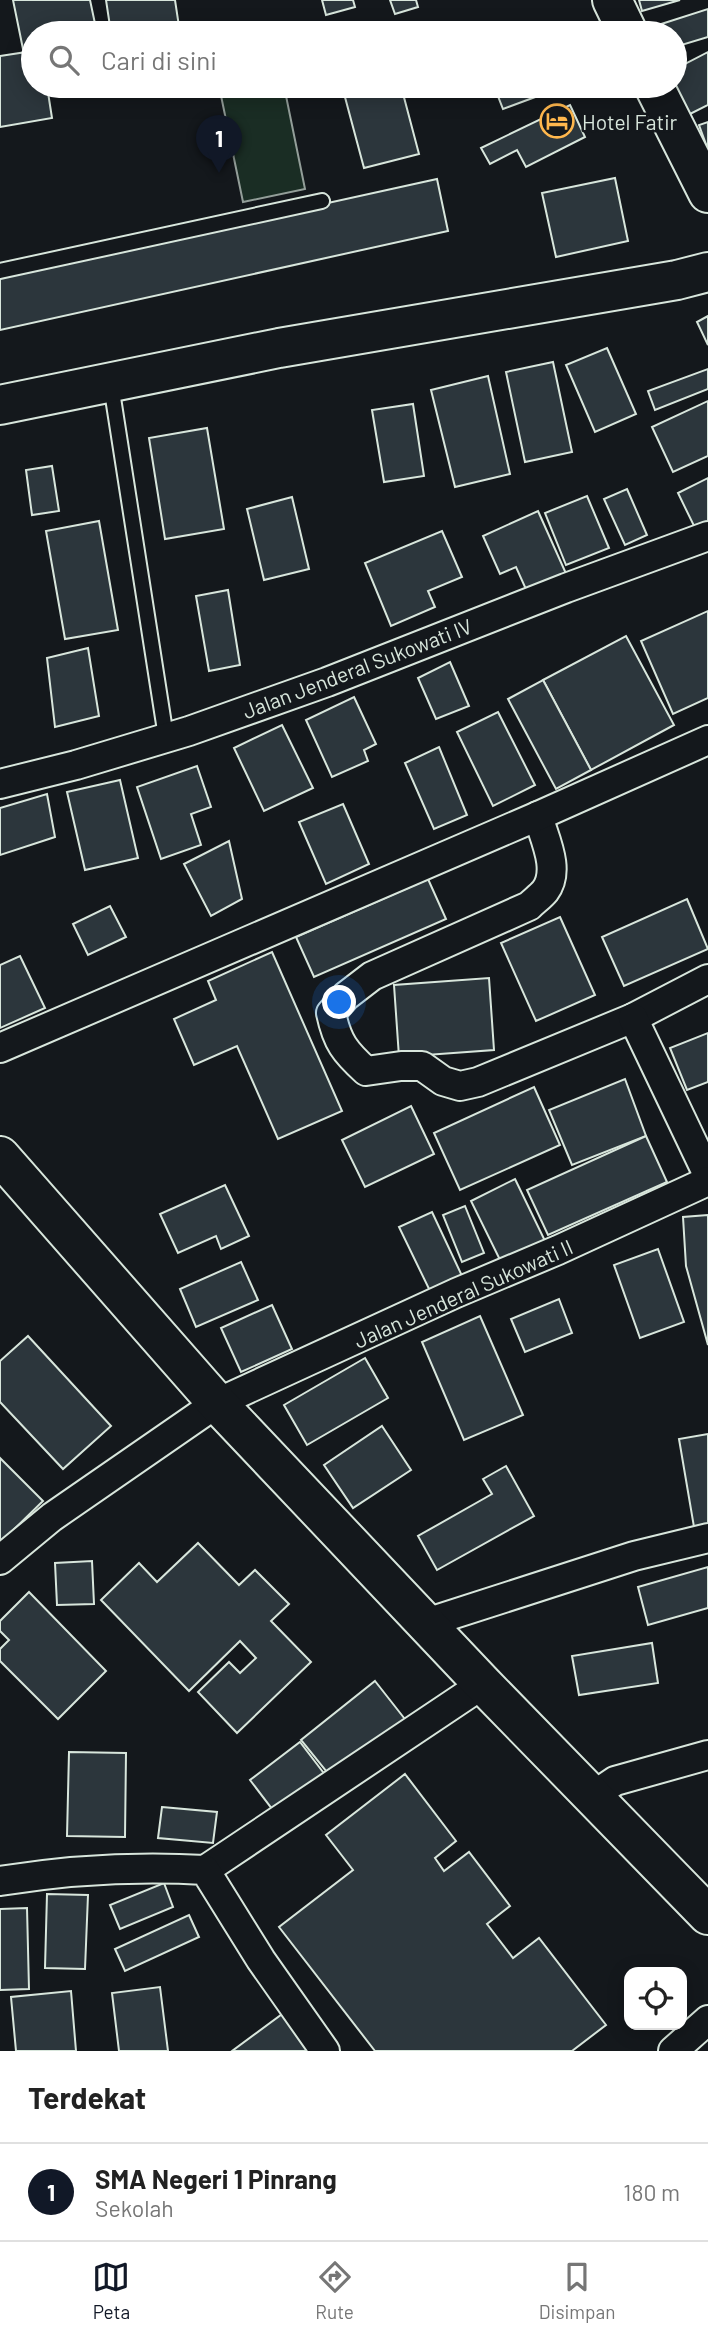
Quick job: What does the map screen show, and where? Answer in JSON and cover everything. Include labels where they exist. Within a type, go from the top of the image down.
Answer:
[{"type":"main road","points":[[612,0],[622,21]]},
{"type":"main road","points":[[660,98],[708,193]]},
{"type":"main road","points":[[0,404],[279,348],[677,280],[708,272]]},
{"type":"main road","points":[[0,1156],[217,1404],[483,1684],[708,1915]]},
{"type":"street","name":"Jalan Jenderal Sukowati IV","points":[[0,784],[76,765],[189,731],[327,682],[708,536]]},
{"type":"street","points":[[0,1048],[708,740]]},
{"type":"street","points":[[538,816],[552,873],[546,889],[529,906],[372,976],[346,996],[331,1013],[335,1035],[348,1055],[366,1071],[422,1066],[443,1081],[460,1086],[478,1082],[633,1018],[708,979]]},
{"type":"street","points":[[633,1018],[708,1175]]},
{"type":"street","name":"Jalan Jenderal Sukowati II","points":[[0,1560],[52,1517],[217,1404],[456,1293],[558,1250],[708,1181]]},
{"type":"street","points":[[426,1623],[634,1556],[708,1538]]},
{"type":"street","points":[[0,1881],[46,1874],[128,1869],[205,1870],[483,1684]]},
{"type":"street","points":[[593,1796],[615,1781],[708,1755]]},
{"type":"street","points":[[205,1870],[261,1960],[325,2051]]},
{"type":"street","points":[[673,2051],[708,2020]]},
{"type":"lane","points":[[0,271],[322,201]]},
{"type":"lane","points":[[111,383],[166,737]]},
{"type":"green space","points":[[221,98],[286,98],[305,189],[243,202]]},
{"type":"building","points":[[13,0],[90,0],[94,21],[21,21],[21,39]]},
{"type":"building","points":[[106,0],[175,0],[178,21],[109,21]]},
{"type":"building","points":[[322,0],[353,0],[355,7],[326,15]]},
{"type":"building","points":[[390,0],[416,0],[418,7],[395,14]]},
{"type":"building","points":[[639,0],[680,0],[642,11]]},
{"type":"building","points":[[708,9],[708,37],[687,43],[687,21],[671,21]]},
{"type":"building","points":[[708,52],[708,105],[684,117],[678,98],[687,98],[687,63]]},
{"type":"building","points":[[21,53],[21,98],[49,98],[52,118],[0,127],[0,56]]},
{"type":"building","points":[[345,98],[404,98],[419,154],[364,168]]},
{"type":"building","points":[[499,98],[533,98],[503,109]]},
{"type":"building","name":"Hotel Fatir","points":[[570,105],[585,137],[526,167],[517,150],[490,164],[481,148]]},
{"type":"building","points":[[708,122],[708,150],[699,125]]},
{"type":"building","points":[[615,178],[628,241],[556,257],[542,193]]},
{"type":"building","points":[[437,179],[448,231],[0,330],[0,275]]},
{"type":"building","points":[[708,316],[708,345],[697,322]]},
{"type":"building","points":[[607,348],[636,414],[595,432],[566,365]]},
{"type":"building","points":[[553,362],[572,452],[525,462],[506,372]]},
{"type":"building","points":[[708,369],[708,389],[655,410],[648,391]]},
{"type":"building","points":[[488,376],[510,474],[455,487],[431,390]]},
{"type":"building","points":[[708,401],[708,456],[673,472],[652,427]]},
{"type":"building","points":[[413,404],[424,476],[384,482],[372,410]]},
{"type":"building","points":[[207,428],[224,529],[165,539],[149,438]]},
{"type":"building","points":[[52,466],[59,511],[32,515],[26,470]]},
{"type":"building","points":[[708,478],[708,524],[696,530],[678,493]]},
{"type":"building","points":[[627,489],[647,535],[625,545],[604,499]]},
{"type":"building","points":[[587,496],[609,548],[566,565],[545,513]]},
{"type":"building","points":[[292,497],[309,569],[264,580],[247,509]]},
{"type":"building","points":[[538,511],[568,578],[529,596],[516,567],[500,574],[483,536]]},
{"type":"building","points":[[99,521],[118,630],[65,639],[46,531]]},
{"type":"building","points":[[442,531],[462,577],[428,591],[435,607],[391,626],[365,563]]},
{"type":"building","points":[[228,590],[240,665],[209,671],[196,596]]},
{"type":"building","points":[[708,611],[708,698],[673,714],[641,641]]},
{"type":"building","points":[[626,636],[674,725],[591,770],[543,680]]},
{"type":"building","points":[[88,648],[99,716],[55,727],[47,658]]},
{"type":"building","points":[[450,662],[469,706],[436,719],[418,678]]},
{"type":"building","points":[[543,680],[591,770],[556,789],[508,699]]},
{"type":"building","points":[[354,697],[376,744],[364,750],[368,761],[332,777],[306,720]]},
{"type":"building","points":[[498,712],[535,785],[493,806],[457,732]]},
{"type":"building","points":[[282,725],[313,788],[264,811],[234,748]]},
{"type":"building","points":[[439,747],[467,815],[434,829],[405,763]]},
{"type":"building","points":[[197,766],[211,807],[191,814],[201,845],[161,859],[137,787]]},
{"type":"building","points":[[120,780],[138,858],[85,870],[67,792]]},
{"type":"building","points":[[47,794],[55,837],[0,855],[0,808]]},
{"type":"building","points":[[343,804],[369,864],[326,884],[299,822]]},
{"type":"building","points":[[229,841],[242,899],[211,916],[184,864]]},
{"type":"building","points":[[428,879],[446,919],[314,977],[296,937]]},
{"type":"building","points":[[687,899],[708,949],[624,986],[602,937]]},
{"type":"building","points":[[110,906],[126,937],[88,955],[73,924]]},
{"type":"building","points":[[560,917],[595,995],[536,1021],[501,943]]},
{"type":"building","points":[[272,952],[342,1111],[278,1139],[237,1046],[194,1065],[174,1019],[216,1000],[208,981]]},
{"type":"building","points":[[20,956],[45,1008],[0,1028],[0,965]]},
{"type":"building","points":[[489,978],[494,1050],[399,1057],[394,985]]},
{"type":"building","points":[[708,1033],[708,1082],[687,1090],[670,1048]]},
{"type":"building","points":[[625,1079],[646,1136],[572,1165],[549,1110]]},
{"type":"building","points":[[534,1087],[560,1145],[460,1190],[434,1133]]},
{"type":"building","points":[[411,1106],[434,1154],[365,1187],[342,1140]]},
{"type":"building","points":[[646,1136],[667,1182],[548,1235],[527,1190]]},
{"type":"building","points":[[515,1179],[546,1243],[502,1264],[471,1201]]},
{"type":"building","points":[[225,1185],[249,1236],[221,1249],[216,1236],[178,1253],[160,1214]]},
{"type":"building","points":[[465,1206],[484,1253],[462,1262],[443,1215]]},
{"type":"building","points":[[432,1212],[463,1278],[431,1293],[399,1227]]},
{"type":"building","points":[[708,1215],[708,1345],[686,1266],[683,1217]]},
{"type":"building","points":[[658,1249],[684,1322],[640,1338],[614,1265]]},
{"type":"building","points":[[241,1262],[258,1300],[196,1327],[180,1289]]},
{"type":"building","points":[[559,1299],[572,1333],[525,1352],[511,1319]]},
{"type":"building","points":[[272,1305],[292,1349],[241,1372],[221,1328]]},
{"type":"building","points":[[480,1316],[523,1415],[464,1440],[422,1342]]},
{"type":"building","points":[[28,1336],[111,1426],[63,1469],[0,1402],[0,1361]]},
{"type":"building","points":[[365,1358],[388,1398],[307,1445],[284,1405]]},
{"type":"building","points":[[382,1426],[411,1470],[353,1508],[324,1465]]},
{"type":"building","points":[[708,1434],[708,1525],[694,1527],[679,1439]]},
{"type":"building","points":[[0,1458],[43,1501],[0,1543]]},
{"type":"building","points":[[506,1466],[534,1516],[437,1570],[418,1536],[492,1494],[483,1479]]},
{"type":"building","points":[[198,1543],[239,1585],[255,1570],[289,1604],[271,1621],[311,1662],[237,1733],[198,1692],[229,1662],[240,1673],[256,1658],[240,1641],[189,1691],[101,1600],[139,1563],[157,1582]]},
{"type":"building","points":[[92,1561],[94,1604],[57,1605],[55,1563]]},
{"type":"building","points":[[708,1567],[708,1608],[648,1625],[638,1587]]},
{"type":"building","points":[[29,1592],[106,1671],[58,1719],[0,1661],[0,1649],[9,1640],[0,1631],[0,1621]]},
{"type":"building","points":[[652,1643],[658,1683],[579,1695],[572,1656]]},
{"type":"building","points":[[375,1681],[408,1723],[335,1782],[301,1740]]},
{"type":"building","points":[[300,1742],[326,1776],[276,1814],[250,1780]]},
{"type":"building","points":[[69,1752],[126,1753],[125,1837],[67,1836]]},
{"type":"building","points":[[405,1774],[456,1841],[435,1858],[444,1871],[469,1852],[510,1906],[487,1924],[513,1958],[539,1938],[606,2025],[572,2051],[375,2051],[279,1927],[353,1870],[326,1835]]},
{"type":"building","points":[[162,1807],[217,1812],[213,1843],[158,1838]]},
{"type":"building","points":[[164,1883],[173,1907],[120,1929],[110,1905]]},
{"type":"building","points":[[47,1894],[88,1895],[85,1969],[45,1968]]},
{"type":"building","points":[[27,1908],[29,1989],[0,1990],[0,1909]]},
{"type":"building","points":[[189,1915],[199,1937],[125,1971],[115,1949]]},
{"type":"building","points":[[160,1987],[168,2051],[119,2051],[112,1993]]},
{"type":"building","points":[[71,1991],[76,2051],[16,2051],[11,1997]]},
{"type":"building","points":[[289,2009],[315,2051],[232,2051]]},
{"type":"place","name":"Hotel Fatir","points":[[557,121]]},
{"type":"place","name":"SMA Negeri 1 Pinrang","points":[[219,173]]}]
